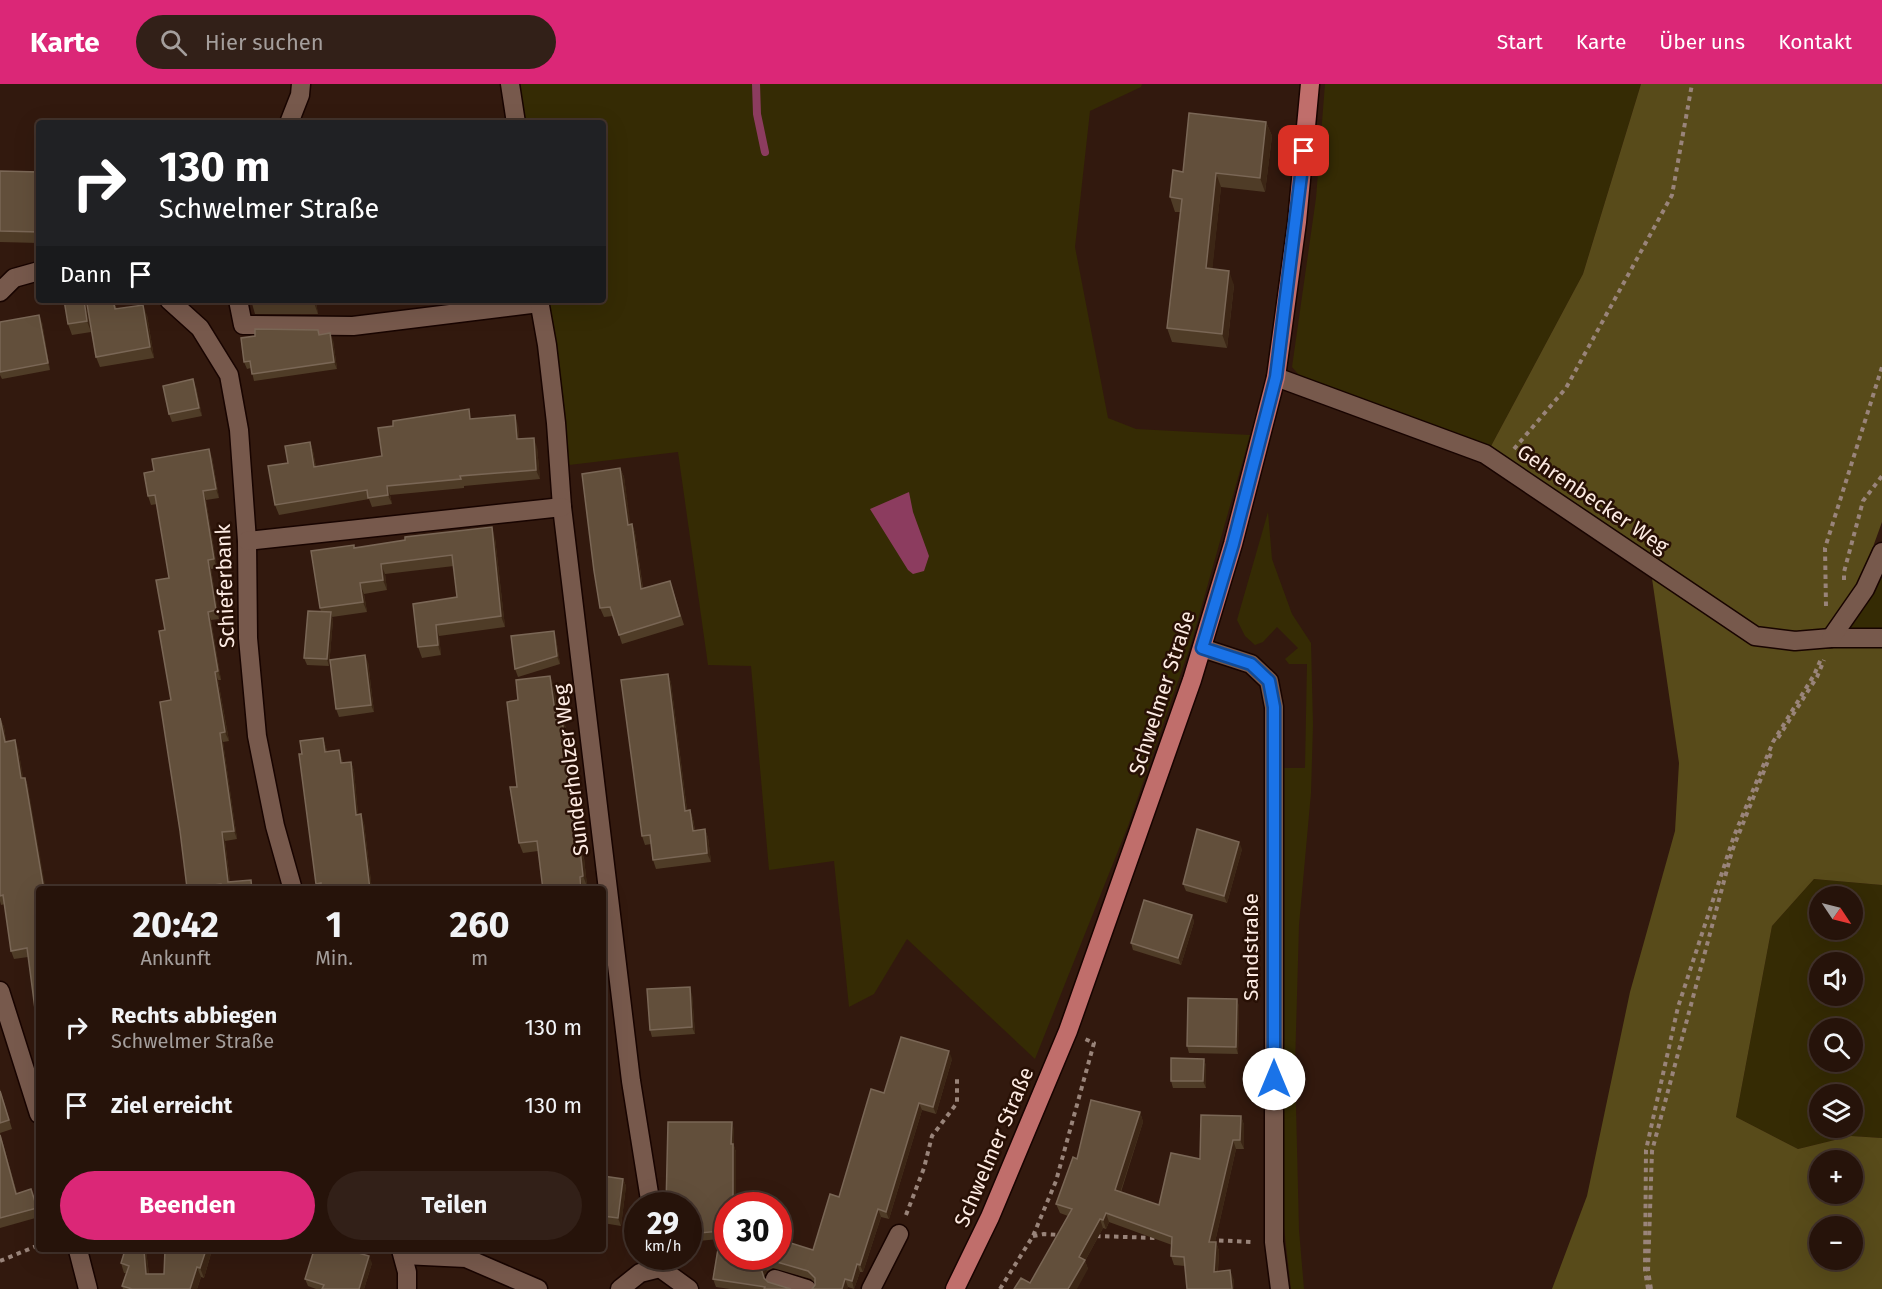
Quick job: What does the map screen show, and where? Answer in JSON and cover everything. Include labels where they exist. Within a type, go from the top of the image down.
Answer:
[{"type":"main road","name":"Schwelmer Straße","points":[[955,1289],[990,1216],[1068,1031],[1202,648],[1233,544],[1276,377],[1296,222],[1310,84]]},
{"type":"street","points":[[290,120],[300,95],[301,84]]},
{"type":"street","points":[[510,84],[516,120]]},
{"type":"street","points":[[0,291],[14,278],[36,272]]},
{"type":"street","name":"Schieferbank","points":[[172,303],[200,328],[230,375],[239,430],[248,541],[248,638],[257,736],[275,826],[292,886]]},
{"type":"street","name":"Sunderholzer Weg","points":[[239,303],[243,325],[353,326],[531,303]]},
{"type":"street","name":"Sunderholzer Weg","points":[[539,303],[547,345],[562,507],[631,1081],[649,1192]]},
{"type":"street","name":"Gehrenbecker Weg","points":[[1276,377],[1485,454],[1755,636],[1795,641],[1882,638]]},
{"type":"street","points":[[248,541],[562,507]]},
{"type":"street","points":[[1831,638],[1865,589],[1882,552]]},
{"type":"street","name":"Sandstraße","points":[[1202,648],[1251,664],[1269,681],[1274,707],[1274,1242],[1280,1289]]},
{"type":"street","points":[[0,991],[36,1105]]},
{"type":"street","points":[[871,1289],[898,1234]]},
{"type":"street","points":[[79,1252],[88,1289]]},
{"type":"street","points":[[407,1289],[402,1252],[466,1258],[538,1289]]},
{"type":"street","points":[[620,1289],[645,1270]]},
{"type":"street","points":[[669,1270],[689,1289]]},
{"type":"street","points":[[775,1279],[807,1289]]},
{"type":"path","points":[[1501,464],[1566,388],[1672,195],[1692,84]]},
{"type":"path","points":[[1650,1289],[1645,1270],[1646,1150],[1677,1007],[1734,836],[1773,742],[1814,675],[1831,638],[1826,603],[1825,548],[1882,367]]},
{"type":"path","points":[[1846,615],[1844,572],[1863,501],[1882,476]]},
{"type":"path","points":[[1650,1289],[1648,1271],[1652,1151],[1732,850],[1775,744],[1817,677],[1825,659]]},
{"type":"path","points":[[1000,1289],[1033,1236],[1056,1181],[1094,1043],[1068,1031]]},
{"type":"path","points":[[898,1234],[916,1192],[932,1136],[957,1103],[957,1075]]},
{"type":"path","points":[[1033,1236],[1067,1235]]},
{"type":"path","points":[[1090,1236],[1159,1238]]},
{"type":"path","points":[[1205,1240],[1274,1242]]},
{"type":"path","points":[[0,1261],[36,1246]]},
{"type":"shaded area","points":[[513,84],[1142,84],[1141,87],[1090,111],[1075,247],[1108,418],[1136,429],[1250,435],[1191,644],[1128,826],[1035,1059],[907,939],[874,994],[849,1007],[834,861],[769,870],[751,666],[708,665],[678,452],[569,465],[545,303],[606,303],[606,120],[519,120]]},
{"type":"shaded area","points":[[1325,84],[1641,84],[1583,274],[1490,448],[1299,375],[1292,367],[1316,198]]},
{"type":"shaded area","points":[[1641,84],[1882,84],[1882,522],[1861,580],[1822,644],[1882,644],[1882,885],[1814,879],[1772,926],[1736,1117],[1798,1149],[1843,1138],[1882,1138],[1882,1289],[1552,1289],[1587,1196],[1630,992],[1675,831],[1679,763],[1649,558],[1490,448],[1583,274]]},
{"type":"shaded area","points":[[909,492],[913,512],[929,556],[924,571],[913,574],[908,570],[870,509]]},
{"type":"shaded area","points":[[1268,512],[1272,559],[1292,614],[1311,643],[1313,725],[1311,793],[1299,925],[1295,1066],[1299,1230],[1304,1289],[1291,1289],[1283,1219],[1280,1105],[1284,768],[1305,768],[1307,664],[1289,664],[1285,659],[1298,648],[1277,627],[1263,642],[1255,645],[1245,636],[1237,620]]},
{"type":"shaded area","points":[[1882,565],[1882,632],[1841,633]]},
{"type":"shaded area","points":[[1814,879],[1882,885],[1882,1138],[1863,1137],[1863,1084],[1809,1084],[1809,1138],[1843,1138],[1798,1149],[1736,1117],[1772,926]]},
{"type":"building","points":[[1189,113],[1266,122],[1260,178],[1216,173],[1206,268],[1229,271],[1222,334],[1167,328],[1182,199],[1170,197],[1173,170],[1183,172]]},
{"type":"building","points":[[0,171],[36,172],[36,232],[0,231]]},
{"type":"building","points":[[64,303],[84,303],[87,321],[68,324]]},
{"type":"building","points":[[114,303],[115,309],[143,305],[150,347],[96,357],[87,304]]},
{"type":"building","points":[[251,303],[314,303],[314,304]]},
{"type":"building","points":[[39,315],[48,363],[0,372],[0,322]]},
{"type":"building","points":[[255,329],[318,330],[319,335],[330,333],[334,362],[252,374],[250,361],[244,362],[241,338],[255,336]]},
{"type":"building","points":[[193,379],[199,408],[169,414],[163,386]]},
{"type":"building","points":[[469,409],[470,419],[515,415],[517,439],[534,438],[536,470],[460,476],[461,479],[387,486],[388,495],[368,498],[367,490],[275,505],[268,466],[288,463],[285,446],[310,442],[314,467],[382,456],[378,428],[393,426],[393,421]]},
{"type":"building","points":[[209,449],[216,489],[203,491],[214,559],[208,560],[216,610],[208,612],[218,671],[215,672],[225,732],[220,733],[234,831],[222,832],[228,882],[251,880],[252,886],[221,886],[221,884],[187,886],[160,702],[171,700],[159,631],[165,630],[156,580],[169,578],[155,495],[148,496],[144,473],[154,471],[152,459]]},
{"type":"building","points":[[620,468],[628,525],[632,524],[641,589],[670,581],[680,616],[619,635],[610,607],[600,608],[582,474]]},
{"type":"building","points":[[492,527],[501,616],[436,625],[438,645],[418,647],[413,604],[457,597],[452,555],[381,564],[383,580],[360,583],[363,602],[320,608],[311,551],[354,545],[354,548],[405,540],[405,537]]},
{"type":"building","points":[[308,611],[331,612],[327,659],[304,658]]},
{"type":"building","points":[[554,631],[557,656],[515,669],[511,636]]},
{"type":"building","points":[[365,655],[371,705],[336,709],[330,660]]},
{"type":"building","points":[[668,674],[685,811],[690,810],[693,831],[705,829],[707,853],[653,860],[650,835],[642,836],[621,680]]},
{"type":"building","points":[[550,676],[556,719],[562,718],[566,754],[564,754],[577,849],[580,849],[583,876],[580,877],[581,886],[543,886],[537,841],[519,843],[510,787],[517,787],[507,702],[518,700],[516,680]]},
{"type":"building","points":[[0,718],[5,742],[15,740],[21,778],[25,778],[43,886],[36,886],[36,1016],[27,948],[11,951],[3,895],[0,896]]},
{"type":"building","points":[[323,738],[325,752],[339,750],[341,763],[351,762],[356,815],[361,814],[370,886],[316,884],[299,754],[302,754],[300,741]]},
{"type":"building","points":[[1197,829],[1239,842],[1224,896],[1183,884]]},
{"type":"building","points":[[1144,900],[1192,915],[1178,958],[1131,943]]},
{"type":"building","points":[[690,987],[692,1027],[650,1030],[647,989]]},
{"type":"building","points":[[1188,998],[1237,999],[1236,1047],[1187,1046]]},
{"type":"building","points":[[901,1037],[949,1051],[933,1107],[919,1103],[886,1212],[878,1209],[860,1265],[857,1264],[852,1281],[845,1279],[842,1289],[812,1289],[815,1285],[815,1278],[808,1271],[792,1266],[792,1243],[813,1250],[830,1194],[839,1197],[871,1089],[884,1093]]},
{"type":"building","points":[[1171,1058],[1204,1059],[1203,1081],[1171,1081]]},
{"type":"building","points":[[0,1091],[9,1120],[0,1123]]},
{"type":"building","points":[[1091,1100],[1140,1112],[1115,1190],[1159,1205],[1171,1153],[1200,1159],[1201,1115],[1241,1116],[1240,1140],[1233,1140],[1209,1242],[1216,1242],[1214,1272],[1230,1270],[1232,1289],[1187,1289],[1184,1257],[1171,1256],[1172,1237],[1106,1213],[1103,1220],[1100,1219],[1079,1257],[1085,1260],[1068,1289],[1014,1289],[1021,1278],[1030,1283],[1072,1209],[1056,1204],[1073,1157],[1077,1159]]},
{"type":"building","points":[[668,1122],[732,1122],[731,1144],[733,1144],[733,1192],[714,1192],[714,1232],[702,1233],[702,1192],[666,1192]]},
{"type":"building","points":[[0,1135],[16,1194],[31,1189],[36,1208],[0,1218]]},
{"type":"building","points":[[606,1176],[623,1179],[618,1218],[606,1216]]},
{"type":"building","points":[[124,1252],[144,1252],[146,1274],[164,1274],[165,1252],[205,1252],[200,1268],[197,1267],[190,1289],[132,1289],[122,1286],[129,1266],[121,1263]]},
{"type":"building","points":[[313,1252],[355,1252],[369,1256],[359,1289],[322,1289],[324,1285],[305,1279]]},
{"type":"building","points":[[714,1270],[762,1270],[768,1282],[791,1289],[764,1289],[765,1287],[713,1279]]},
{"type":"waterway","points":[[756,84],[757,114],[765,152]]},
{"type":"route","points":[[1274,1079],[1274,707],[1269,681],[1251,664],[1202,648],[1233,544],[1276,377],[1304,151]]}]
